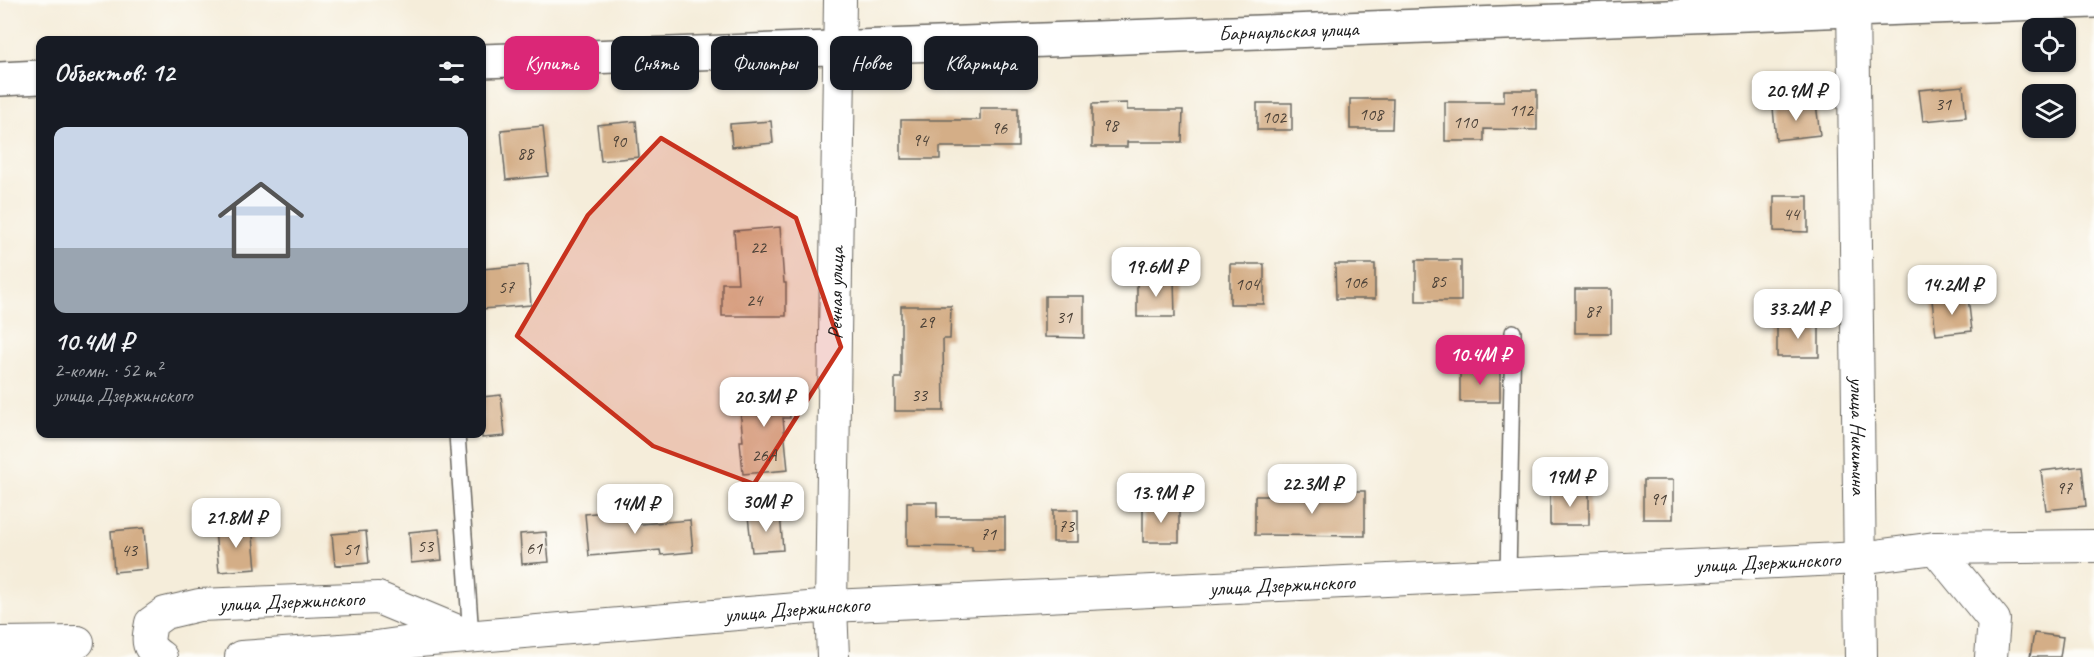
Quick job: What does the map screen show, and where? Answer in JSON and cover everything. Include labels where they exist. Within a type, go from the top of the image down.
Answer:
[{"type":"street","name":"Речная улица","points":[[840,0],[841,36]]},
{"type":"street","name":"Барнаульская улица","points":[[912,44],[1853,5],[2094,2]]},
{"type":"street","name":"улица Никитина","points":[[1853,5],[1861,657]]},
{"type":"street","name":"Барнаульская улица","points":[[486,61],[830,47]]},
{"type":"street","points":[[0,79],[36,77]]},
{"type":"street","name":"Речная улица","points":[[833,657],[831,606],[840,90]]},
{"type":"street","name":"улица Дзержинского","points":[[241,657],[369,652],[471,637],[831,606],[1860,558],[1935,548],[2094,546]]},
{"type":"street","points":[[1935,548],[1994,620],[1991,657]]},
{"type":"street","name":"улица Дзержинского","points":[[161,657],[151,650],[148,640],[151,623],[165,613],[199,605],[378,598],[471,637]]},
{"type":"street","points":[[0,643],[78,642]]},
{"type":"lane","points":[[1508,574],[1513,332]]},
{"type":"lane","points":[[457,438],[471,637]]},
{"type":"highlighted area","points":[[661,138],[796,218],[841,347],[754,484],[653,446],[517,336],[588,215]]},
{"type":"building","points":[[1963,86],[1966,117],[1923,121],[1919,90]]},
{"type":"building","points":[[1504,90],[1537,90],[1537,130],[1484,129],[1484,141],[1445,141],[1445,102],[1504,102]]},
{"type":"building","points":[[1350,99],[1393,99],[1392,129],[1350,129]]},
{"type":"building","points":[[1127,103],[1127,110],[1183,110],[1182,142],[1127,142],[1127,147],[1092,147],[1092,104]]},
{"type":"building","points":[[1257,103],[1292,103],[1292,130],[1257,130]]},
{"type":"building","points":[[1816,104],[1820,135],[1776,140],[1773,108]]},
{"type":"building","points":[[980,108],[1018,108],[1018,147],[940,147],[940,159],[901,159],[901,120],[980,120]]},
{"type":"building","points":[[636,121],[639,157],[601,161],[597,125]]},
{"type":"building","points":[[771,121],[773,143],[732,147],[730,124]]},
{"type":"building","points":[[543,126],[548,176],[506,180],[501,130]]},
{"type":"building","points":[[1774,196],[1808,196],[1808,232],[1774,231]]},
{"type":"building","points":[[780,227],[784,283],[786,283],[786,316],[722,316],[722,283],[738,283],[734,231]]},
{"type":"building","points":[[1416,260],[1461,260],[1461,301],[1416,301]]},
{"type":"building","points":[[1230,264],[1264,264],[1264,304],[1230,304]]},
{"type":"building","points":[[1335,264],[1375,264],[1375,299],[1336,299]]},
{"type":"building","points":[[528,265],[531,305],[486,309],[486,269]]},
{"type":"building","points":[[1137,278],[1174,278],[1175,317],[1137,317]]},
{"type":"building","points":[[1575,289],[1611,289],[1611,333],[1575,333]]},
{"type":"building","points":[[1045,296],[1084,296],[1084,338],[1045,337]]},
{"type":"building","points":[[1968,297],[1972,331],[1936,335],[1932,300]]},
{"type":"building","points":[[901,306],[951,306],[950,339],[943,339],[944,411],[895,411],[895,378],[901,378]]},
{"type":"building","points":[[1777,323],[1819,323],[1819,357],[1777,357]]},
{"type":"building","points":[[1460,370],[1500,370],[1500,402],[1460,402]]},
{"type":"building","points":[[787,383],[790,418],[783,418],[788,470],[743,474],[740,441],[743,441],[738,387]]},
{"type":"building","points":[[501,395],[505,436],[486,438],[486,397]]},
{"type":"building","points":[[2082,466],[2086,506],[2046,510],[2041,471]]},
{"type":"building","points":[[1643,480],[1673,480],[1673,519],[1643,519]]},
{"type":"building","points":[[1318,491],[1365,491],[1365,536],[1255,535],[1255,496],[1318,496]]},
{"type":"building","points":[[1550,492],[1589,492],[1589,525],[1550,525]]},
{"type":"building","points":[[907,502],[937,502],[937,517],[1005,517],[1005,551],[972,551],[972,547],[907,546]]},
{"type":"building","points":[[1143,505],[1179,505],[1179,542],[1143,542]]},
{"type":"building","points":[[627,510],[629,525],[690,520],[693,552],[661,555],[660,550],[589,556],[585,514]]},
{"type":"building","points":[[1053,510],[1078,510],[1078,542],[1053,542]]},
{"type":"building","points":[[780,513],[783,550],[752,552],[748,516]]},
{"type":"building","points":[[252,526],[256,569],[219,572],[215,530]]},
{"type":"building","points":[[144,528],[147,569],[114,572],[111,531]]},
{"type":"building","points":[[439,529],[442,560],[411,563],[409,532]]},
{"type":"building","points":[[366,531],[369,563],[335,566],[332,534]]},
{"type":"building","points":[[546,532],[549,562],[522,564],[520,534]]},
{"type":"building","points":[[2034,633],[2063,637],[2060,657],[2030,657]]}]
